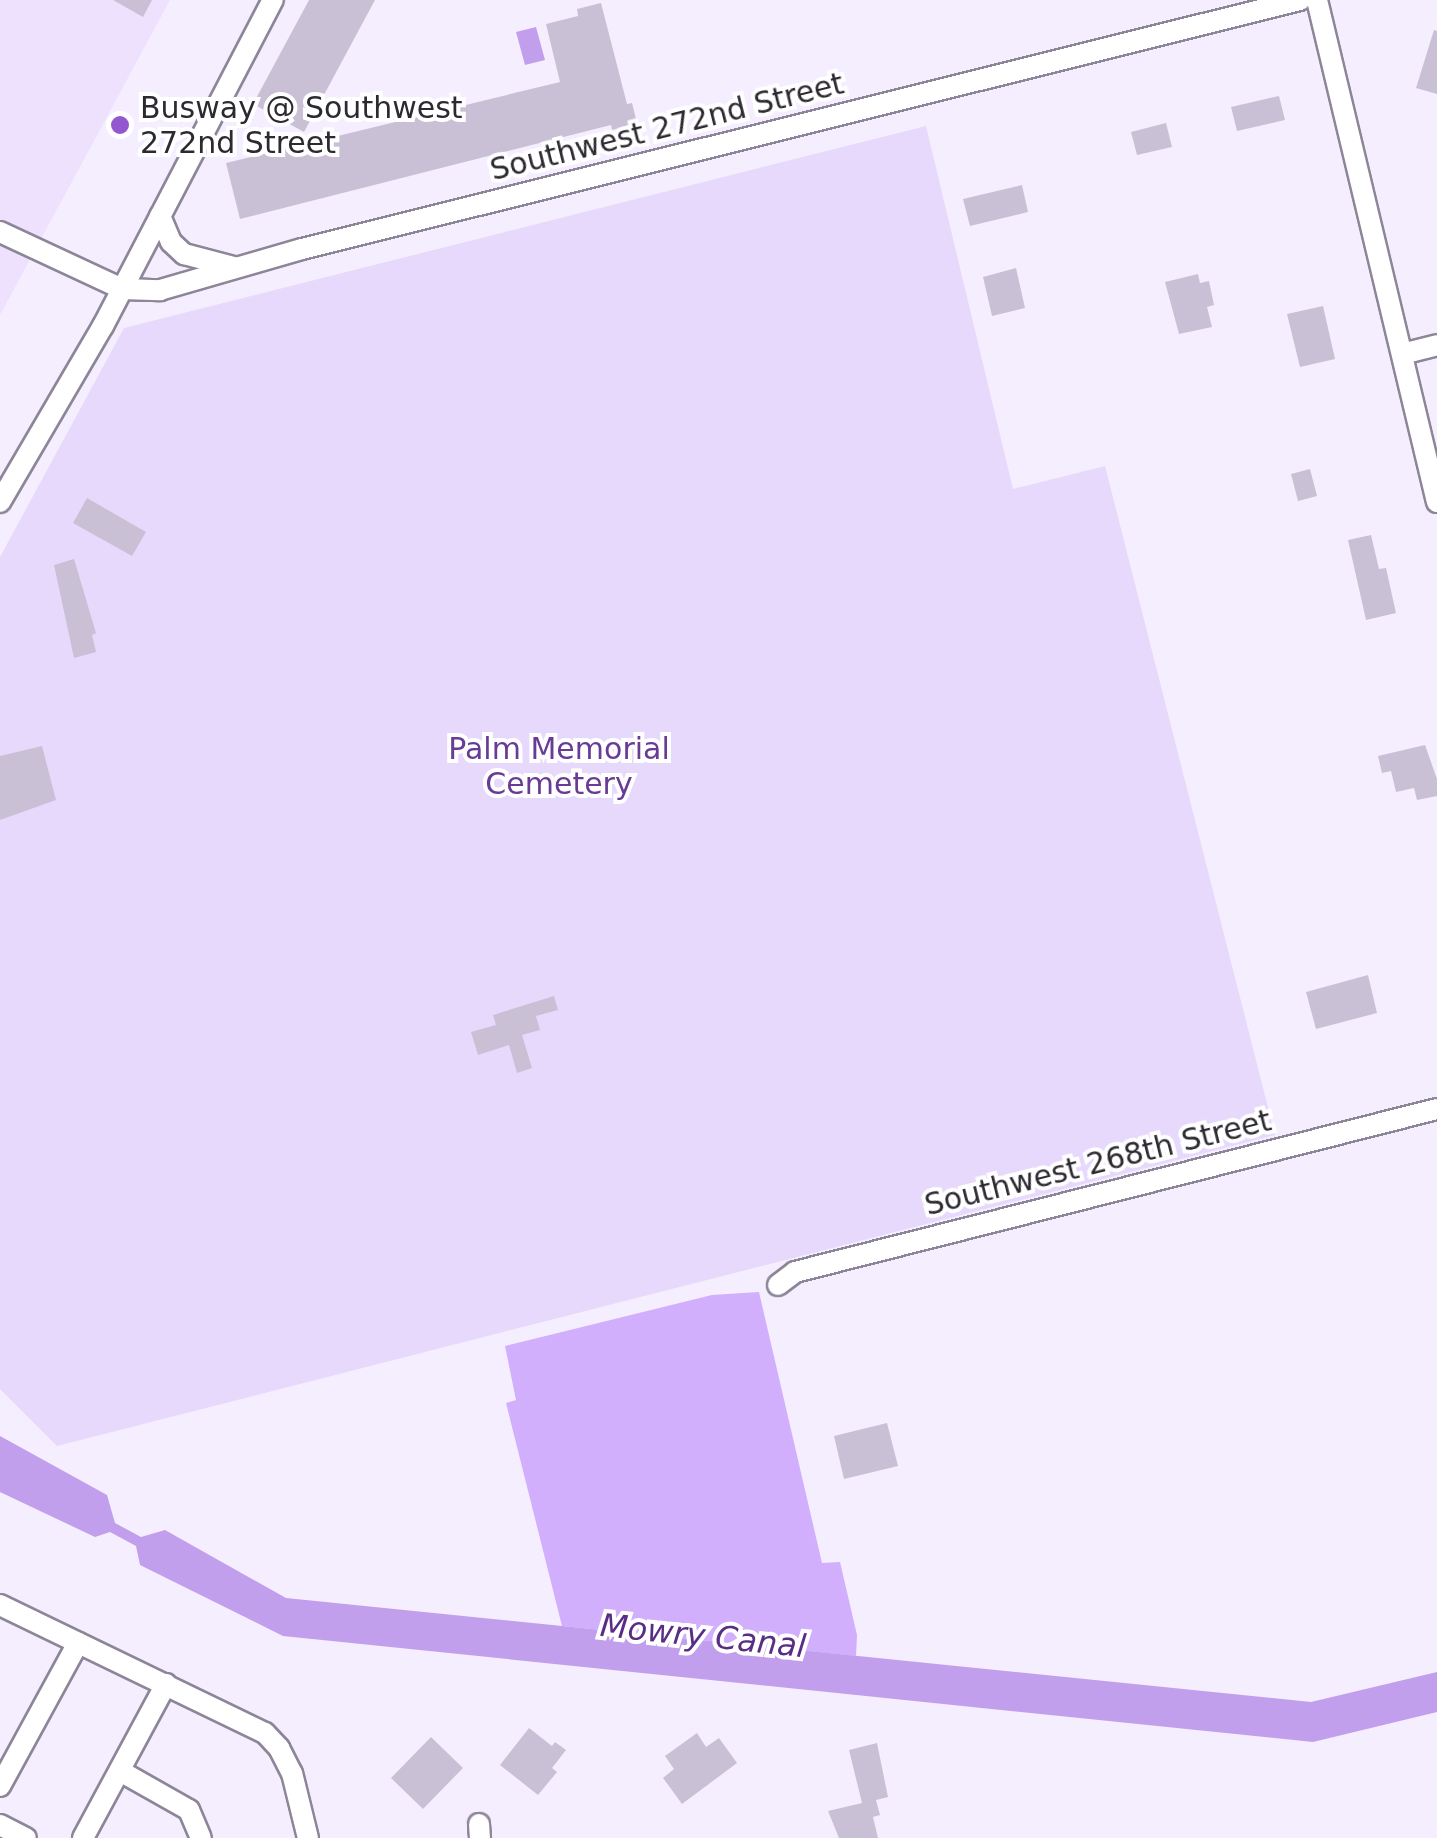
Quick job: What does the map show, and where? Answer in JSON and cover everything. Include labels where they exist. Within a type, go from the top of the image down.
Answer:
[{"type":"street","points":[[0,502],[122,290],[273,0]]},
{"type":"street","name":"Southwest 272nd Street","points":[[0,232],[122,290],[160,290],[237,267],[1300,0]]},
{"type":"street","points":[[1316,0],[1437,502]]},
{"type":"street","points":[[160,216],[171,242],[184,254],[237,267]]},
{"type":"street","points":[[1402,354],[1437,345]]},
{"type":"street","name":"Southwest 268th Street","points":[[778,1285],[796,1272],[1437,1108]]},
{"type":"street","points":[[0,1605],[255,1727],[272,1740],[292,1774],[308,1838]]},
{"type":"street","points":[[0,1786],[78,1643]]},
{"type":"street","points":[[83,1838],[166,1684]]},
{"type":"street","points":[[120,1771],[189,1810],[202,1838]]},
{"type":"street","points":[[0,1825],[26,1838]]},
{"type":"shaded area","points":[[0,0],[170,0],[0,315]]},
{"type":"shaded area","points":[[536,27],[545,60],[525,65],[516,32]]},
{"type":"shaded area","points":[[759,1292],[822,1563],[840,1562],[857,1635],[856,1656],[562,1626],[506,1403],[516,1400],[505,1346],[712,1295]]},
{"type":"shaded area","points":[[0,1436],[107,1495],[115,1523],[141,1537],[165,1530],[286,1598],[1311,1702],[1437,1672],[1437,1712],[1313,1742],[283,1636],[140,1565],[136,1546],[110,1532],[95,1537],[0,1492]]},
{"type":"green space","name":"Palm Memorial Cemetery","points":[[926,126],[1013,489],[1105,466],[1275,1135],[57,1446],[0,1389],[0,557],[124,328]]},
{"type":"building","points":[[113,0],[152,0],[143,17]]},
{"type":"building","points":[[309,0],[375,0],[304,132],[253,104]]},
{"type":"building","points":[[601,3],[627,104],[632,103],[637,123],[612,130],[611,125],[240,219],[226,163],[560,82],[546,24],[578,16],[577,9]]},
{"type":"building","points":[[1434,30],[1437,31],[1437,94],[1416,88]]},
{"type":"building","points":[[1279,96],[1285,120],[1237,131],[1231,107]]},
{"type":"building","points":[[1166,123],[1172,147],[1137,155],[1131,132]]},
{"type":"building","points":[[1022,185],[1028,212],[970,226],[963,199]]},
{"type":"building","points":[[1016,268],[1025,308],[992,316],[983,277]]},
{"type":"building","points":[[1198,274],[1200,283],[1209,281],[1214,305],[1207,307],[1212,327],[1179,334],[1165,282]]},
{"type":"building","points":[[1323,306],[1335,359],[1300,367],[1287,314]]},
{"type":"building","points":[[1310,469],[1317,496],[1298,501],[1291,474]]},
{"type":"building","points":[[87,498],[146,532],[132,556],[73,523]]},
{"type":"building","points":[[1371,535],[1379,569],[1386,568],[1396,613],[1366,620],[1348,540]]},
{"type":"building","points":[[74,559],[96,633],[92,635],[96,652],[74,658],[54,565]]},
{"type":"building","points":[[1425,745],[1437,779],[1437,796],[1417,800],[1414,788],[1396,792],[1391,771],[1382,773],[1378,756]]},
{"type":"building","points":[[42,746],[56,800],[0,820],[0,756]]},
{"type":"building","points":[[1368,975],[1377,1013],[1316,1029],[1306,992]]},
{"type":"building","points":[[554,996],[558,1010],[536,1016],[540,1030],[522,1035],[532,1068],[517,1073],[509,1045],[478,1055],[471,1032],[496,1025],[493,1015]]},
{"type":"building","points":[[887,1423],[898,1466],[844,1479],[834,1436]]},
{"type":"building","points":[[529,1728],[552,1746],[555,1742],[566,1750],[552,1768],[557,1772],[538,1795],[500,1765]]},
{"type":"building","points":[[697,1733],[706,1747],[719,1738],[737,1763],[682,1804],[663,1778],[674,1769],[665,1756]]},
{"type":"building","points":[[431,1737],[463,1768],[423,1809],[391,1778]]},
{"type":"building","points":[[877,1743],[888,1797],[876,1800],[880,1815],[873,1817],[878,1838],[839,1838],[828,1811],[862,1803],[849,1750]]},
{"type":"place","name":"Busway @ Southwest 272nd Street","points":[[120,125]]},
{"type":"water label","name":"Mowry Canal","points":[[703,1636]]}]
